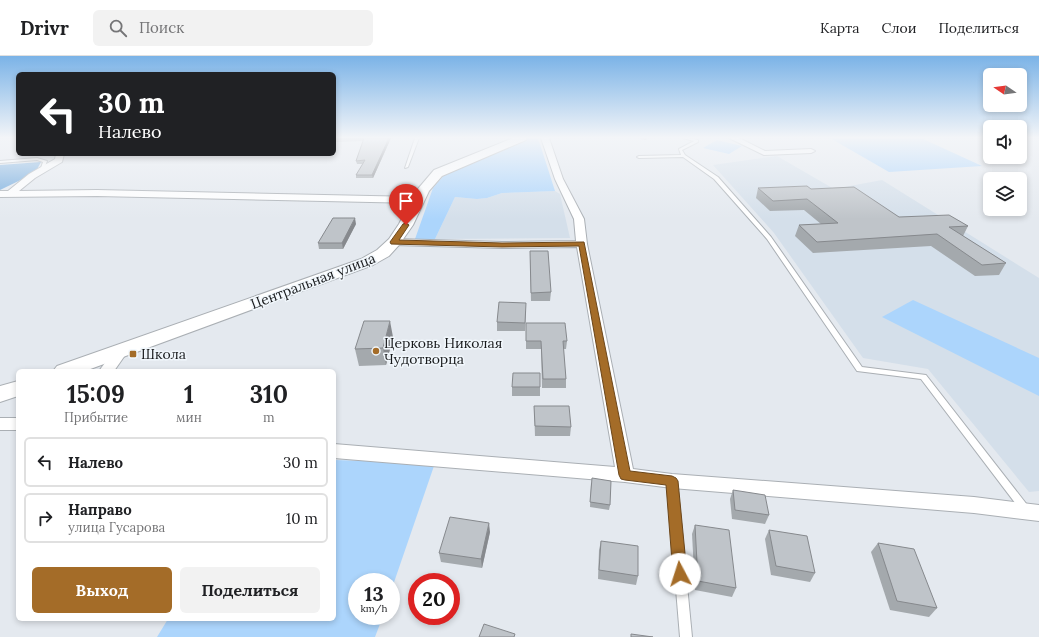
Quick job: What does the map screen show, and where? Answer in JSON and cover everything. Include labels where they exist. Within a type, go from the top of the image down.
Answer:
[{"type":"main road","name":"Центральная улица","points":[[70,369],[367,262],[383,253],[394,242],[406,225],[423,190],[438,173],[456,165]]},
{"type":"main road","points":[[0,394],[16,389]]},
{"type":"street","points":[[10,194],[51,165]]},
{"type":"street","points":[[554,165],[559,179],[579,219],[582,244],[625,475]]},
{"type":"street","points":[[0,194],[97,193],[417,200]]},
{"type":"street","points":[[394,242],[502,245],[582,244]]},
{"type":"street","points":[[108,369],[121,351]]},
{"type":"street","points":[[336,450],[625,475],[672,481],[974,505],[1032,512]]},
{"type":"lane","points":[[42,171],[44,165]]},
{"type":"lane","points":[[697,165],[716,178],[769,238],[860,369],[923,377],[1032,512]]},
{"type":"lane","points":[[672,481],[686,637]]},
{"type":"shaded area","points":[[0,165],[39,165],[35,173],[0,190]]},
{"type":"shaded area","points":[[465,165],[547,165],[555,191],[502,193],[487,198],[477,199],[455,197],[435,239],[415,239],[433,188],[446,173]]},
{"type":"shaded area","points":[[713,165],[793,165],[834,189],[882,180],[1039,278],[1039,491],[1029,492],[928,369],[863,358],[774,233]]},
{"type":"shaded area","points":[[877,165],[982,166],[889,172]]},
{"type":"shaded area","points":[[555,191],[560,194],[570,238],[435,239],[455,197],[477,199],[487,198],[502,193]]},
{"type":"shaded area","points":[[913,300],[1039,358],[1039,396],[882,317]]},
{"type":"shaded area","points":[[336,460],[435,463],[397,573],[348,573],[348,625],[380,625],[375,637],[157,637],[167,621],[336,621]]},
{"type":"building","points":[[362,165],[377,165],[372,175],[356,175]]},
{"type":"building","points":[[807,186],[811,189],[854,187],[899,217],[949,215],[968,226],[949,227],[1006,263],[982,265],[937,234],[817,242],[799,225],[838,223],[807,199],[773,201],[758,188]]},
{"type":"building","points":[[333,218],[355,218],[342,243],[318,243]]},
{"type":"building","points":[[530,251],[548,251],[551,292],[531,293]]},
{"type":"building","points":[[499,302],[526,303],[525,323],[497,322]]},
{"type":"building","points":[[364,321],[390,321],[383,348],[355,349]]},
{"type":"building","points":[[526,323],[565,323],[567,341],[563,341],[566,379],[543,379],[541,341],[526,341]]},
{"type":"building","points":[[513,373],[540,373],[540,387],[512,387]]},
{"type":"building","points":[[534,406],[569,406],[571,427],[535,426]]},
{"type":"building","points":[[592,478],[611,481],[610,505],[590,502]]},
{"type":"building","points":[[733,490],[765,495],[769,515],[735,510]]},
{"type":"building","points":[[450,517],[489,523],[481,559],[439,553]]},
{"type":"building","points":[[695,525],[729,530],[736,588],[698,581]]},
{"type":"building","points":[[769,530],[807,536],[815,573],[776,566]]},
{"type":"building","points":[[601,541],[638,546],[638,576],[599,570]]},
{"type":"building","points":[[878,543],[914,549],[937,608],[897,601]]},
{"type":"building","points":[[484,624],[515,634],[514,637],[479,637]]},
{"type":"building","points":[[631,634],[653,637],[631,637]]},
{"type":"place","name":"Церковь Николая Чудотворца","points":[[376,351]]},
{"type":"place","name":"Школа","points":[[133,354]]},
{"type":"route","points":[[406,225],[394,242],[502,245],[582,244],[625,475],[672,481],[680,574]]}]
